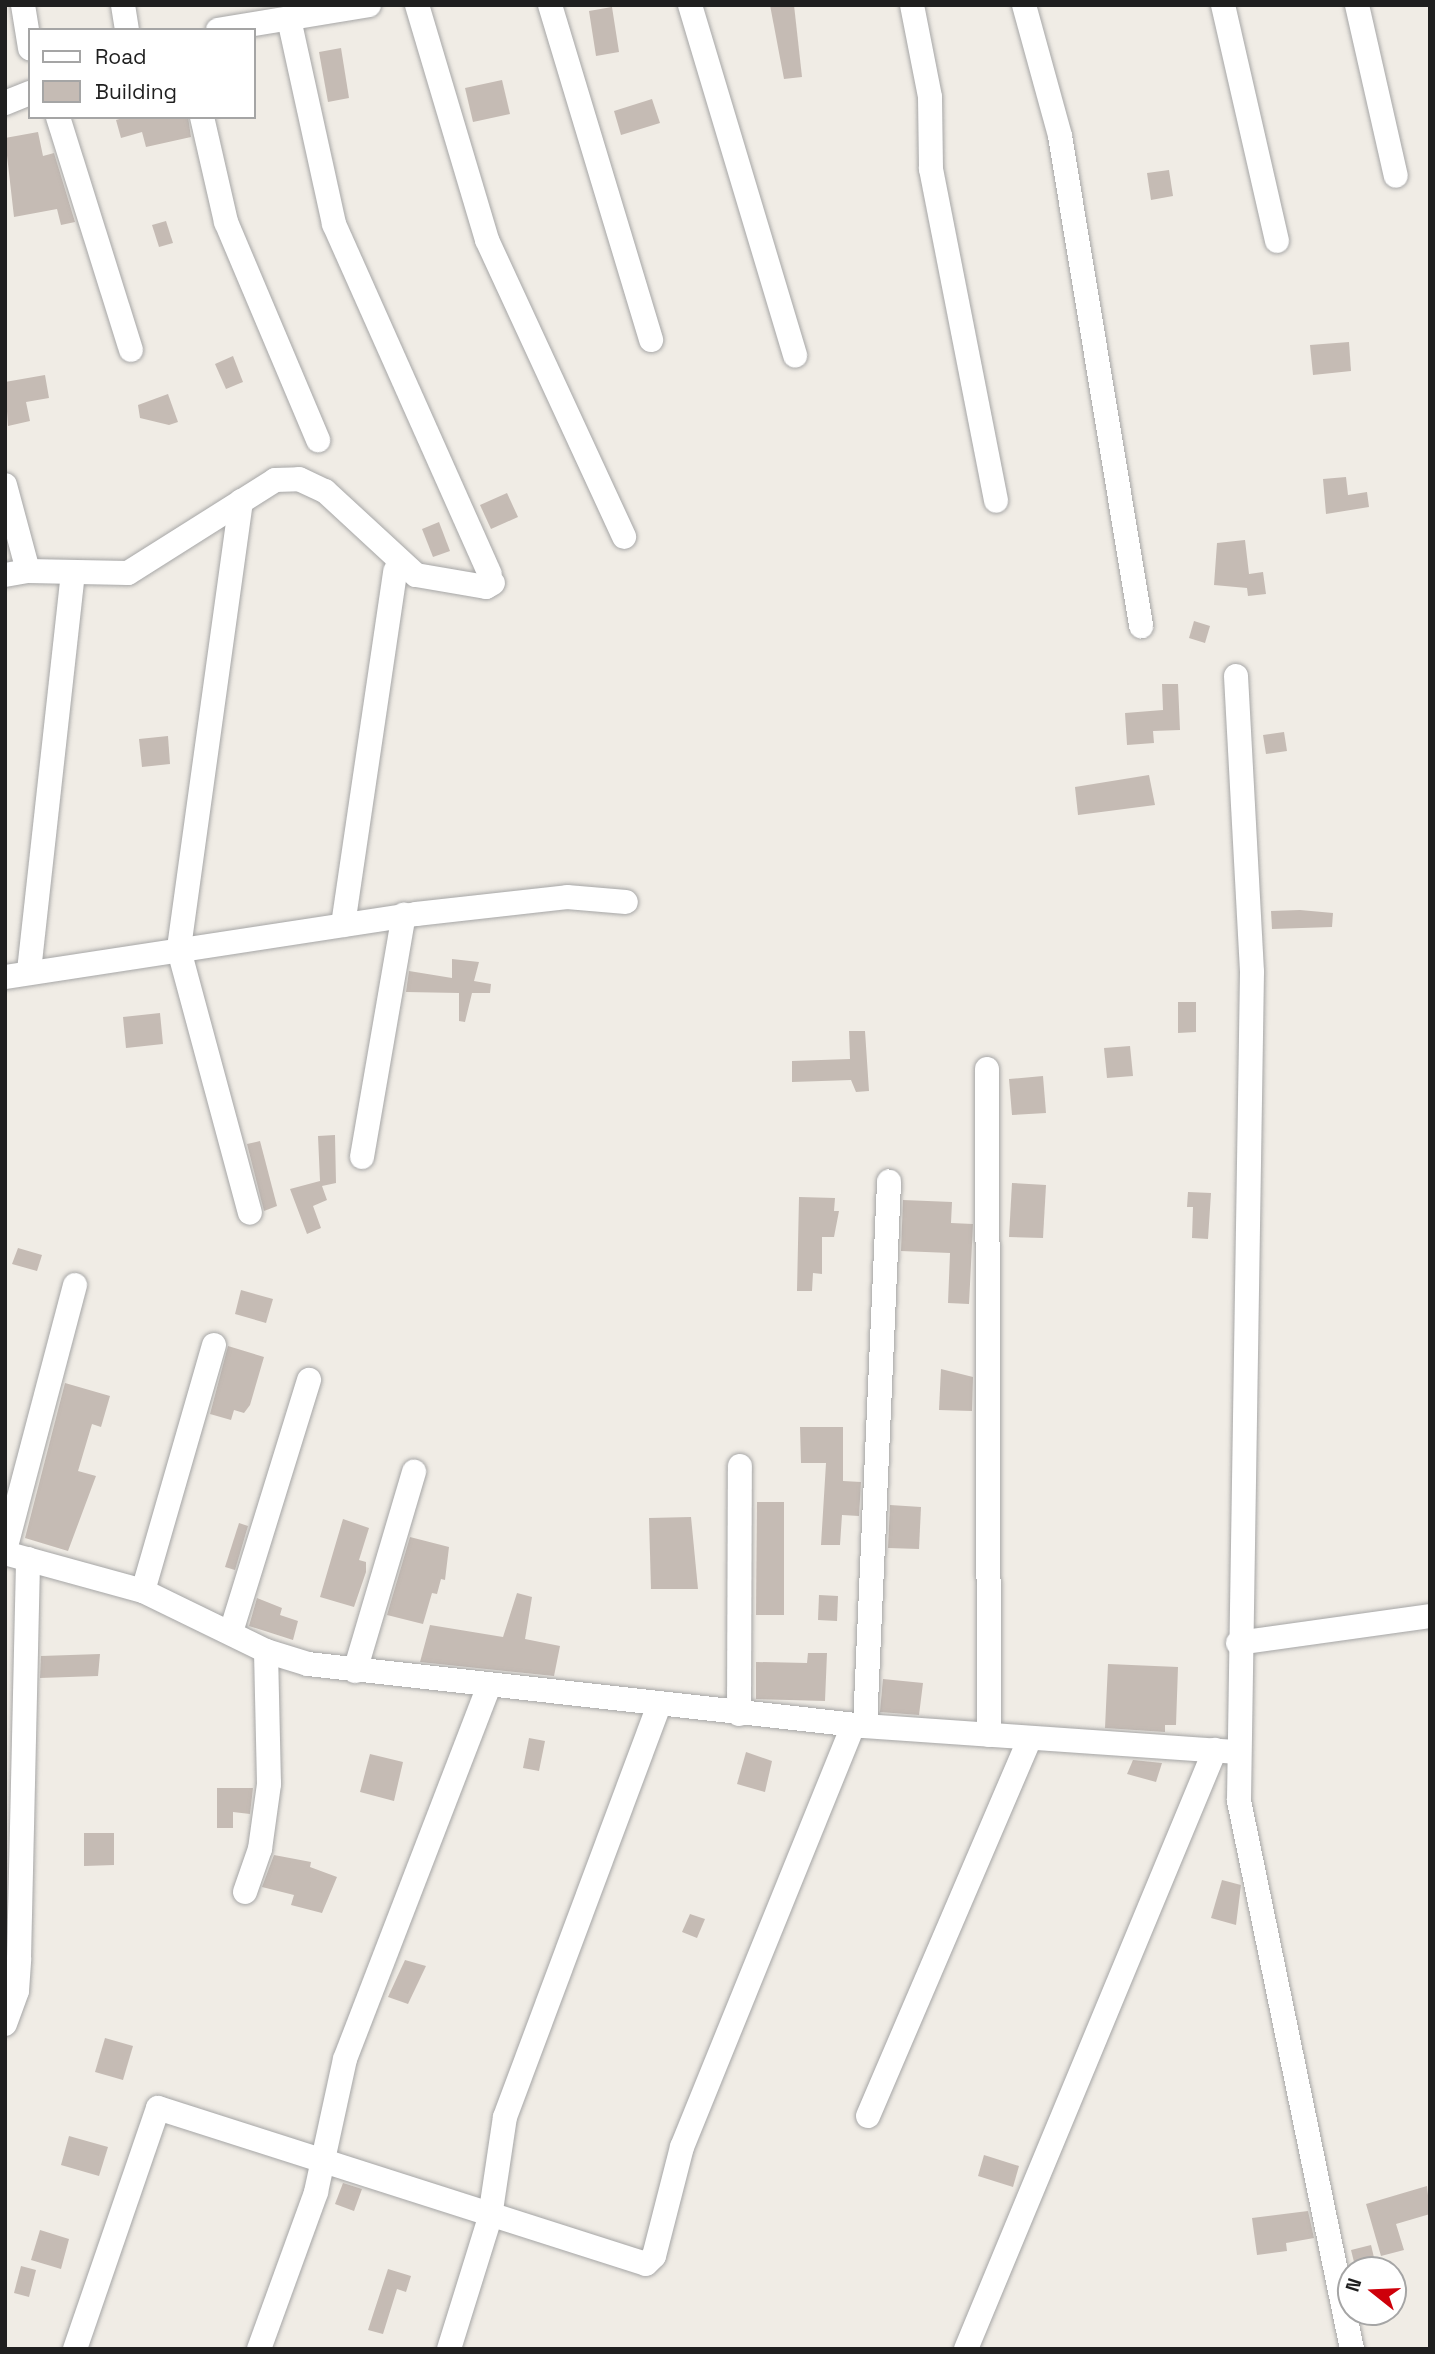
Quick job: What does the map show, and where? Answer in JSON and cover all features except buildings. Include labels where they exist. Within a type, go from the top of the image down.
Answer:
[{"type":"street","points":[[23,5],[28,36]]},
{"type":"street","points":[[123,5],[127,28]]},
{"type":"street","points":[[228,21],[289,19],[369,5]]},
{"type":"street","points":[[416,5],[487,240],[624,537]]},
{"type":"street","points":[[550,5],[651,340]]},
{"type":"street","points":[[690,5],[795,356]]},
{"type":"street","points":[[912,5],[930,97],[931,169],[996,501]]},
{"type":"street","points":[[1024,5],[1060,136],[1141,626]]},
{"type":"street","points":[[1223,5],[1277,241]]},
{"type":"street","points":[[1357,5],[1396,176]]},
{"type":"street","points":[[5,485],[17,573],[128,573],[275,480],[299,479],[325,491],[416,575],[486,587],[492,579],[334,224],[289,19]]},
{"type":"street","points":[[5,103],[28,94]]},
{"type":"street","points":[[59,119],[131,350]]},
{"type":"street","points":[[202,119],[226,222],[317,440]]},
{"type":"street","points":[[241,501],[179,950],[250,1213]]},
{"type":"street","points":[[343,925],[395,571]]},
{"type":"street","points":[[29,971],[73,573]]},
{"type":"street","points":[[966,2349],[1226,1751],[1238,1643],[1252,972],[1236,677]]},
{"type":"street","points":[[5,977],[29,971],[404,915],[567,897],[626,902]]},
{"type":"street","points":[[362,1157],[404,915]]},
{"type":"street","points":[[987,1069],[989,1735]]},
{"type":"street","points":[[75,2349],[158,2108],[490,2217],[646,2264],[654,2256],[682,2147],[859,1726],[888,1182]]},
{"type":"street","points":[[5,2025],[17,1991],[19,1959],[13,1554],[75,1285]]},
{"type":"street","points":[[143,1591],[214,1345]]},
{"type":"street","points":[[231,1632],[310,1380]]},
{"type":"street","points":[[739,1714],[740,1466]]},
{"type":"street","points":[[355,1671],[414,1472]]},
{"type":"street","points":[[13,1554],[143,1591],[265,1651],[355,1671],[859,1726],[1226,1751]]},
{"type":"street","points":[[1238,1643],[1430,1615]]},
{"type":"street","points":[[245,1892],[260,1849],[270,1784],[265,1651]]},
{"type":"street","points":[[259,2349],[324,2162],[345,2059],[489,1686]]},
{"type":"street","points":[[449,2349],[490,2217],[505,2117],[659,1706]]},
{"type":"street","points":[[868,2116],[1030,1738]]},
{"type":"street","points":[[1226,1751],[1239,1801],[1352,2349]]}]
